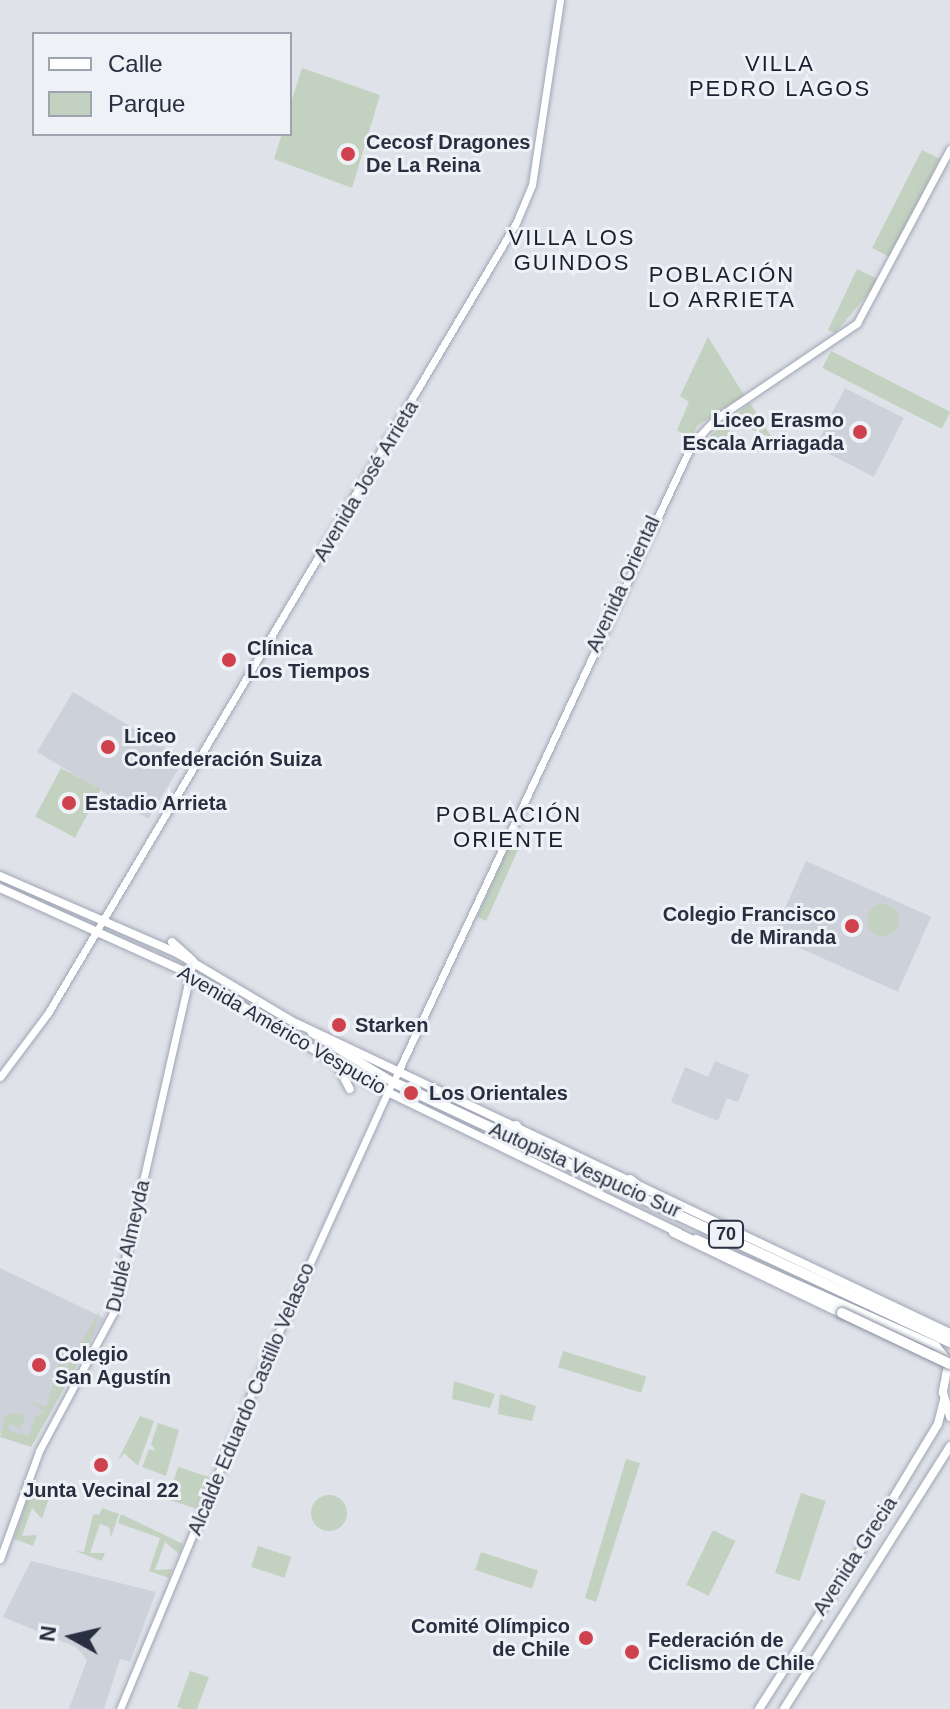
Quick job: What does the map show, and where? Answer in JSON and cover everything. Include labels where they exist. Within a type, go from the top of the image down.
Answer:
[{"type":"highway","name":"Autopista Vespucio Sur","points":[[390,1087],[656,1201],[950,1342]]},
{"type":"highway","points":[[516,1126],[531,1147]]},
{"type":"highway","points":[[630,1180],[656,1201]]},
{"type":"highway","name":"Autopista Vespucio Sur","points":[[674,1232],[949,1361]]},
{"type":"main road","name":"Avenida José Arrieta","points":[[0,1077],[43,1021],[99,920],[523,211],[560,0]]},
{"type":"main road","name":"Avenida Oriental","points":[[390,1087],[692,444],[714,420],[857,323],[950,149]]},
{"type":"main road","name":"Avenida Américo Vespucio","points":[[0,876],[193,961],[296,1023],[390,1087]]},
{"type":"main road","name":"Avenida Américo Vespucio","points":[[0,888],[190,974],[334,1060],[674,1232],[749,1258],[936,1346],[949,1361]]},
{"type":"main road","points":[[172,942],[193,961]]},
{"type":"main road","name":"Dublé Almeyda","points":[[0,1559],[39,1451],[113,1313],[193,961]]},
{"type":"main road","name":"Avenida Américo Vespucio","points":[[296,1023],[399,1069],[950,1333]]},
{"type":"main road","points":[[334,1060],[350,1089]]},
{"type":"main road","name":"Alcalde Eduardo Castillo Velasco","points":[[120,1709],[266,1358],[390,1087]]},
{"type":"main road","points":[[949,1361],[944,1400],[950,1417]]},
{"type":"main road","name":"Avenida Grecia","points":[[759,1709],[888,1508],[938,1424],[944,1400]]},
{"type":"main road","name":"Avenida Grecia","points":[[784,1709],[950,1446]]},
{"type":"shaded area","name":"Liceo Erasmo Escala Arriagada","points":[[845,388],[904,418],[874,477],[815,447]]},
{"type":"shaded area","name":"Liceo Confederación Suiza","points":[[73,692],[184,759],[148,819],[37,752]]},
{"type":"shaded area","name":"Colegio Francisco de Miranda","points":[[806,861],[931,917],[898,992],[773,936]]},
{"type":"shaded area","points":[[715,1061],[749,1075],[738,1102],[727,1098],[718,1121],[671,1102],[685,1067],[708,1077]]},
{"type":"shaded area","name":"Colegio San Agustín","points":[[0,1268],[104,1318],[31,1446],[0,1433]]},
{"type":"shaded area","points":[[31,1561],[156,1592],[130,1662],[120,1659],[104,1709],[69,1709],[87,1660],[76,1647],[3,1617]]},
{"type":"green space","points":[[302,68],[380,95],[352,188],[274,159],[281,136],[292,136],[292,100]]},
{"type":"green space","points":[[922,150],[940,159],[890,257],[872,248]]},
{"type":"green space","points":[[857,269],[880,280],[835,333],[828,330]]},
{"type":"green space","points":[[708,337],[744,395],[697,426],[691,439],[677,430],[689,402],[680,396]]},
{"type":"green space","points":[[831,351],[950,412],[942,429],[822,368]]},
{"type":"green space","points":[[750,403],[772,438],[735,422],[720,448],[705,440]]},
{"type":"green space","name":"Estadio Arrieta","points":[[61,768],[101,789],[75,838],[35,817]]},
{"type":"green space","points":[[515,832],[524,836],[486,921],[477,917]]},
{"type":"green space","points":[[883,904],[894,909],[899,920],[894,931],[883,936],[872,931],[867,920],[872,909]]},
{"type":"green space","points":[[100,1310],[91,1340],[31,1447],[0,1437],[5,1415],[14,1413],[25,1416],[21,1428],[10,1424],[8,1430],[29,1436],[35,1417],[44,1411],[30,1402],[46,1407],[54,1382],[63,1376],[56,1374],[64,1346],[71,1348],[64,1373]]},
{"type":"green space","points":[[563,1351],[646,1376],[641,1393],[558,1367]]},
{"type":"green space","points":[[454,1381],[495,1394],[490,1408],[452,1399]]},
{"type":"green space","points":[[500,1394],[536,1406],[532,1421],[498,1414]]},
{"type":"green space","points":[[140,1416],[154,1421],[138,1466],[124,1453],[117,1462]]},
{"type":"green space","points":[[158,1423],[179,1430],[166,1476],[142,1467],[149,1449],[156,1451],[151,1444]]},
{"type":"green space","points":[[626,1459],[640,1463],[596,1602],[585,1598]]},
{"type":"green space","points":[[178,1467],[211,1478],[201,1510],[167,1499]]},
{"type":"green space","points":[[30,1492],[49,1498],[42,1519],[32,1508],[22,1536],[37,1535],[33,1546],[14,1539]]},
{"type":"green space","points":[[801,1493],[826,1501],[800,1581],[775,1573]]},
{"type":"green space","points":[[329,1495],[342,1500],[347,1513],[342,1526],[329,1531],[316,1526],[311,1513],[316,1500]]},
{"type":"green space","points":[[102,1508],[119,1514],[111,1537],[109,1527],[100,1524],[90,1553],[105,1553],[102,1561],[75,1551],[84,1552],[93,1514],[99,1515]]},
{"type":"green space","points":[[121,1514],[183,1544],[179,1554],[165,1542],[155,1570],[172,1569],[169,1578],[149,1571],[160,1538],[118,1523]]},
{"type":"green space","points":[[713,1530],[735,1541],[709,1596],[686,1585]]},
{"type":"green space","points":[[258,1546],[291,1557],[284,1578],[251,1567]]},
{"type":"green space","points":[[481,1552],[538,1571],[532,1589],[475,1570]]},
{"type":"green space","points":[[190,1671],[209,1677],[197,1709],[183,1709],[177,1707]]},
{"type":"place","name":"Cecosf Dragones De La Reina","points":[[348,154]]},
{"type":"place","name":"Liceo Erasmo Escala Arriagada","points":[[860,432]]},
{"type":"place","name":"Clínica Los Tiempos","points":[[229,660]]},
{"type":"place","name":"Liceo Confederación Suiza","points":[[108,747]]},
{"type":"place","name":"Estadio Arrieta","points":[[69,803]]},
{"type":"place","name":"Colegio Francisco de Miranda","points":[[852,926]]},
{"type":"place","name":"Starken","points":[[339,1025]]},
{"type":"place","name":"Los Orientales","points":[[411,1093]]},
{"type":"place","name":"Colegio San Agustín","points":[[39,1365]]},
{"type":"place","name":"Junta Vecinal 22","points":[[101,1465]]},
{"type":"place","name":"Comité Olímpico de Chile","points":[[586,1638]]},
{"type":"place","name":"Federación de Ciclismo de Chile","points":[[632,1652]]},
{"type":"district","name":"VILLA PEDRO LAGOS","points":[[780,76]]},
{"type":"district","name":"VILLA LOS GUINDOS","points":[[572,250]]},
{"type":"district","name":"POBLACIÓN LO ARRIETA","points":[[722,286]]},
{"type":"district","name":"POBLACIÓN ORIENTE","points":[[509,826]]}]
